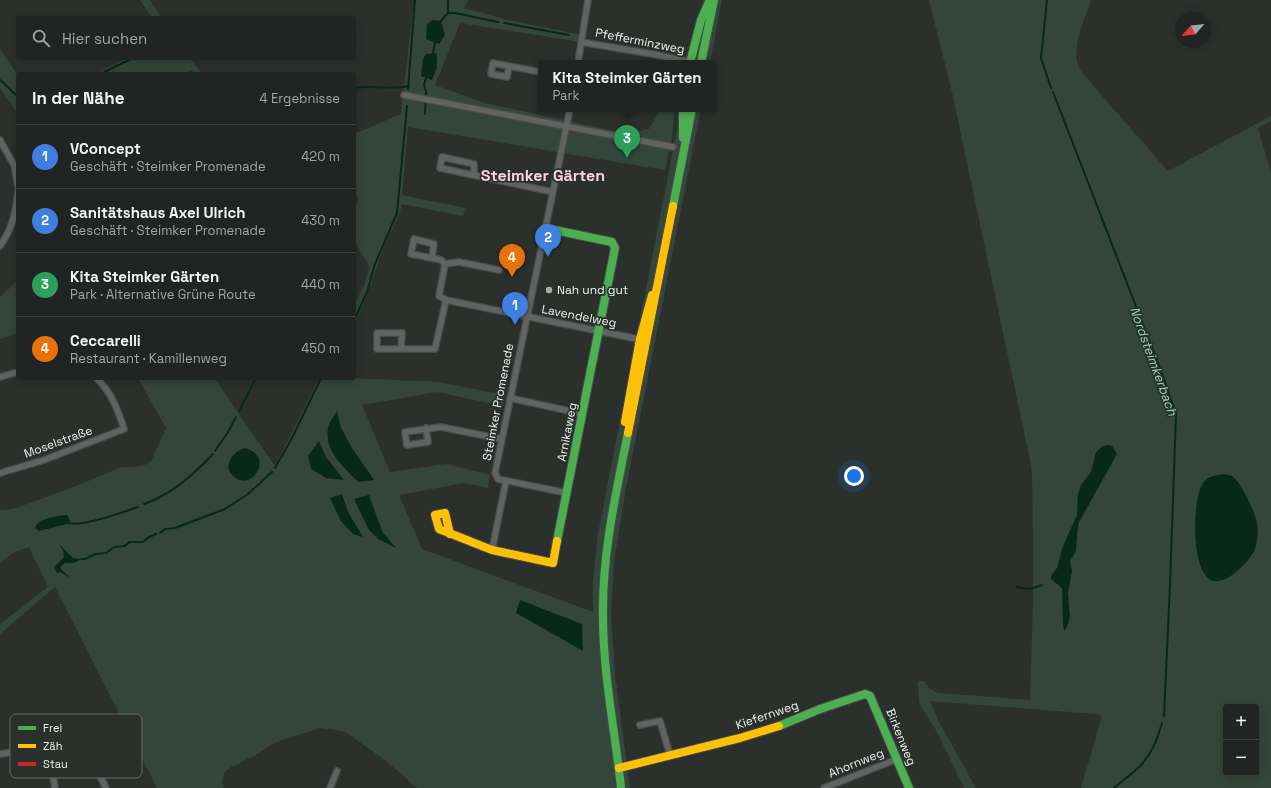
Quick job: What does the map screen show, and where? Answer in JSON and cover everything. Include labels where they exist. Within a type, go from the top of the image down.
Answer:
[{"type":"street","points":[[578,60],[588,0]]},
{"type":"street","points":[[693,60],[699,25],[710,0]]},
{"type":"street","points":[[702,60],[714,0]]},
{"type":"street","name":"Pfefferminzweg","points":[[581,42],[679,60]]},
{"type":"street","points":[[509,66],[538,71]]},
{"type":"street","points":[[404,95],[673,147]]},
{"type":"street","name":"Steimker Promenade","points":[[506,481],[498,479],[495,473],[570,112]]},
{"type":"street","points":[[681,165],[683,112]]},
{"type":"street","points":[[621,788],[603,624],[604,572],[611,521],[623,460],[627,406],[643,340],[648,305],[661,271],[691,112]]},
{"type":"street","points":[[0,140],[14,165],[16,177]]},
{"type":"street","points":[[474,176],[474,164],[442,157],[440,168],[474,176],[553,192]]},
{"type":"street","points":[[0,246],[6,238],[15,216],[16,207]]},
{"type":"street","name":"Arnikaweg","points":[[492,550],[553,563],[615,248],[612,242],[545,228]]},
{"type":"street","points":[[432,258],[434,244],[414,239],[411,254],[441,260],[445,264],[459,262],[500,270]]},
{"type":"street","name":"Lavendelweg","points":[[445,264],[439,296],[446,300],[643,340]]},
{"type":"street","points":[[401,349],[402,333],[377,333],[376,350],[436,349],[446,300]]},
{"type":"street","points":[[0,377],[16,373]]},
{"type":"street","name":"Moselstraße","points":[[0,473],[44,460],[124,429],[112,397],[98,380]]},
{"type":"street","points":[[510,398],[583,414]]},
{"type":"street","points":[[426,428],[428,442],[407,445],[405,432],[426,428],[441,427],[501,439]]},
{"type":"street","points":[[450,534],[492,550],[506,481],[567,493]]},
{"type":"street","name":"Kiefernweg","points":[[619,768],[757,733],[865,694],[870,696]]},
{"type":"street","name":"Birkenweg","points":[[870,696],[874,701],[908,788]]},
{"type":"street","points":[[640,725],[660,721],[670,755]]},
{"type":"street","points":[[0,754],[10,752]]},
{"type":"street","name":"Ahornweg","points":[[824,788],[897,759]]},
{"type":"street","points":[[330,788],[337,771]]},
{"type":"street","points":[[54,778],[56,788]]},
{"type":"street","points":[[101,778],[106,788]]},
{"type":"shaded area","points":[[140,0],[150,0],[161,16],[151,16]]},
{"type":"shaded area","points":[[414,0],[468,0],[464,8],[508,20],[582,35],[581,42],[460,23],[435,85],[485,103],[629,134],[649,129],[659,112],[674,112],[672,137],[665,170],[408,127],[402,195],[465,208],[463,216],[402,204],[356,321],[356,302],[364,285],[369,269],[368,263],[356,245],[356,207],[358,199],[356,190],[356,133],[401,114]]},
{"type":"shaded area","points":[[703,0],[722,0],[711,60],[691,60]]},
{"type":"shaded area","points":[[929,0],[1091,0],[1078,37],[1078,66],[1083,74],[1168,171],[1271,116],[1271,121],[1258,128],[1271,173],[1271,788],[1081,788],[1102,716],[1096,714],[930,701],[939,722],[976,788],[964,788],[936,730],[919,702],[918,681],[924,681],[933,691],[938,693],[1030,700],[1033,605],[1033,532],[1032,475],[952,92]]},
{"type":"shaded area","points":[[433,20],[441,21],[445,35],[439,44],[426,39],[427,24]]},
{"type":"shaded area","points":[[0,49],[16,73],[16,111],[0,88]]},
{"type":"shaded area","points":[[437,53],[437,67],[432,80],[421,76],[423,59],[426,54]]},
{"type":"shaded area","points":[[123,60],[192,60],[200,72],[194,72],[192,70],[188,72],[99,72]]},
{"type":"shaded area","points":[[680,112],[700,112],[626,488],[614,562],[611,614],[615,674],[630,788],[417,788],[385,760],[344,731],[320,728],[276,742],[259,753],[231,767],[224,773],[222,782],[224,788],[157,788],[142,758],[142,714],[119,714],[55,587],[0,634],[0,624],[48,587],[29,547],[15,552],[0,562],[0,510],[13,509],[71,488],[122,467],[141,466],[151,461],[166,428],[139,380],[215,380],[275,466],[318,380],[356,380],[356,378],[438,382],[504,395],[503,406],[437,392],[362,405],[390,472],[446,464],[490,475],[488,488],[464,483],[399,495],[422,549],[593,612],[593,581],[598,534]]},
{"type":"shaded area","points":[[16,282],[16,334],[0,339],[0,297]]},
{"type":"shaded area","points":[[337,411],[341,428],[352,448],[374,480],[358,482],[341,464],[332,451],[329,444],[328,428],[330,421]]},
{"type":"shaded area","points":[[319,441],[326,457],[344,480],[326,478],[311,469],[308,456]]},
{"type":"shaded area","points":[[1103,446],[1112,446],[1117,454],[1078,524],[1076,551],[1070,561],[1072,571],[1068,593],[1070,617],[1064,631],[1062,588],[1051,579],[1051,576],[1057,568],[1063,546],[1077,515],[1078,494],[1081,485],[1091,472],[1096,452]]},
{"type":"shaded area","points":[[245,448],[254,452],[259,459],[259,466],[257,472],[252,478],[239,480],[231,474],[228,466],[234,454]]},
{"type":"shaded area","points":[[1225,474],[1231,476],[1239,484],[1253,509],[1258,530],[1254,552],[1249,558],[1234,574],[1226,579],[1214,581],[1206,576],[1201,566],[1197,552],[1195,520],[1199,491],[1203,483],[1212,476]]},
{"type":"shaded area","points":[[342,494],[348,512],[363,537],[353,534],[341,521],[330,498]]},
{"type":"shaded area","points":[[369,495],[382,531],[396,548],[378,539],[369,530],[354,499]]},
{"type":"shaded area","points":[[66,515],[70,521],[67,524],[39,531],[35,528],[44,520]]},
{"type":"shaded area","points":[[59,545],[73,558],[81,559],[74,563],[65,563],[61,566],[61,569],[71,579],[61,572],[57,573],[54,567],[64,557],[63,550]]},
{"type":"shaded area","points":[[520,600],[582,624],[583,651],[516,613]]},
{"type":"waterway","points":[[408,89],[415,0]]},
{"type":"waterway","points":[[448,0],[448,13]]},
{"type":"waterway","name":"Nordsteimkerbach","points":[[1047,0],[1041,58],[1051,88]]},
{"type":"waterway","points":[[441,21],[448,13],[455,13],[498,22]]},
{"type":"waterway","points":[[504,23],[569,35]]},
{"type":"waterway","points":[[433,53],[435,42]]},
{"type":"waterway","points":[[104,72],[129,60]]},
{"type":"waterway","points":[[425,114],[426,91],[424,85],[426,78]]},
{"type":"waterway","points":[[0,80],[16,95]]},
{"type":"waterway","points":[[356,88],[396,88],[409,86]]},
{"type":"waterway","name":"Nordsteimkerbach","points":[[1053,92],[1161,371],[1176,414],[1164,716]]},
{"type":"waterway","points":[[356,317],[367,292],[375,264],[397,213],[407,106]]},
{"type":"waterway","points":[[239,411],[255,380]]},
{"type":"waterway","points":[[275,468],[292,438],[320,380]]},
{"type":"waterway","points":[[215,451],[236,417]]},
{"type":"waterway","points":[[144,504],[164,495],[182,483],[213,454]]},
{"type":"waterway","points":[[160,533],[165,529],[175,528],[225,509],[248,494],[272,472]]},
{"type":"waterway","points":[[69,523],[75,524],[93,521],[138,507]]},
{"type":"waterway","points":[[81,559],[85,559],[96,554],[106,553],[114,547],[125,546],[129,542],[143,542],[156,534]]},
{"type":"waterway","points":[[1017,587],[1030,589],[1042,585]]},
{"type":"waterway","name":"Nordsteimkerbach","points":[[1114,788],[1142,764],[1156,741],[1162,723]]},
{"type":"traffic: fast","points":[[691,60],[701,20],[710,0]]},
{"type":"traffic: fast","points":[[702,60],[714,0]]},
{"type":"traffic: fast","points":[[683,112],[683,138]]},
{"type":"traffic: fast","points":[[673,206],[691,112]]},
{"type":"traffic: fast","points":[[545,228],[612,242],[615,248],[557,541]]},
{"type":"traffic: fast","points":[[621,788],[605,659],[603,593],[607,547],[628,433]]},
{"type":"traffic: fast","points":[[779,726],[820,709],[865,694],[870,696],[909,788]]},
{"type":"traffic: slow","points":[[628,433],[673,206]]},
{"type":"traffic: slow","points":[[625,422],[640,339],[652,295]]},
{"type":"traffic: slow","points":[[450,534],[445,513],[435,515],[439,529],[492,550],[553,563],[557,541]]},
{"type":"traffic: slow","points":[[619,768],[740,738],[779,726]]},
{"type":"place","name":"Kita Steimker Gärten","points":[[627,158]]},
{"type":"place","name":"Sanitätshaus Axel Ulrich","points":[[548,257]]},
{"type":"place","name":"Ceccarelli","points":[[512,277]]},
{"type":"place","name":"Nah und gut","points":[[549,290]]},
{"type":"place","name":"VConcept","points":[[515,325]]},
{"type":"district","name":"Steimker Gärten","points":[[543,175]]}]
